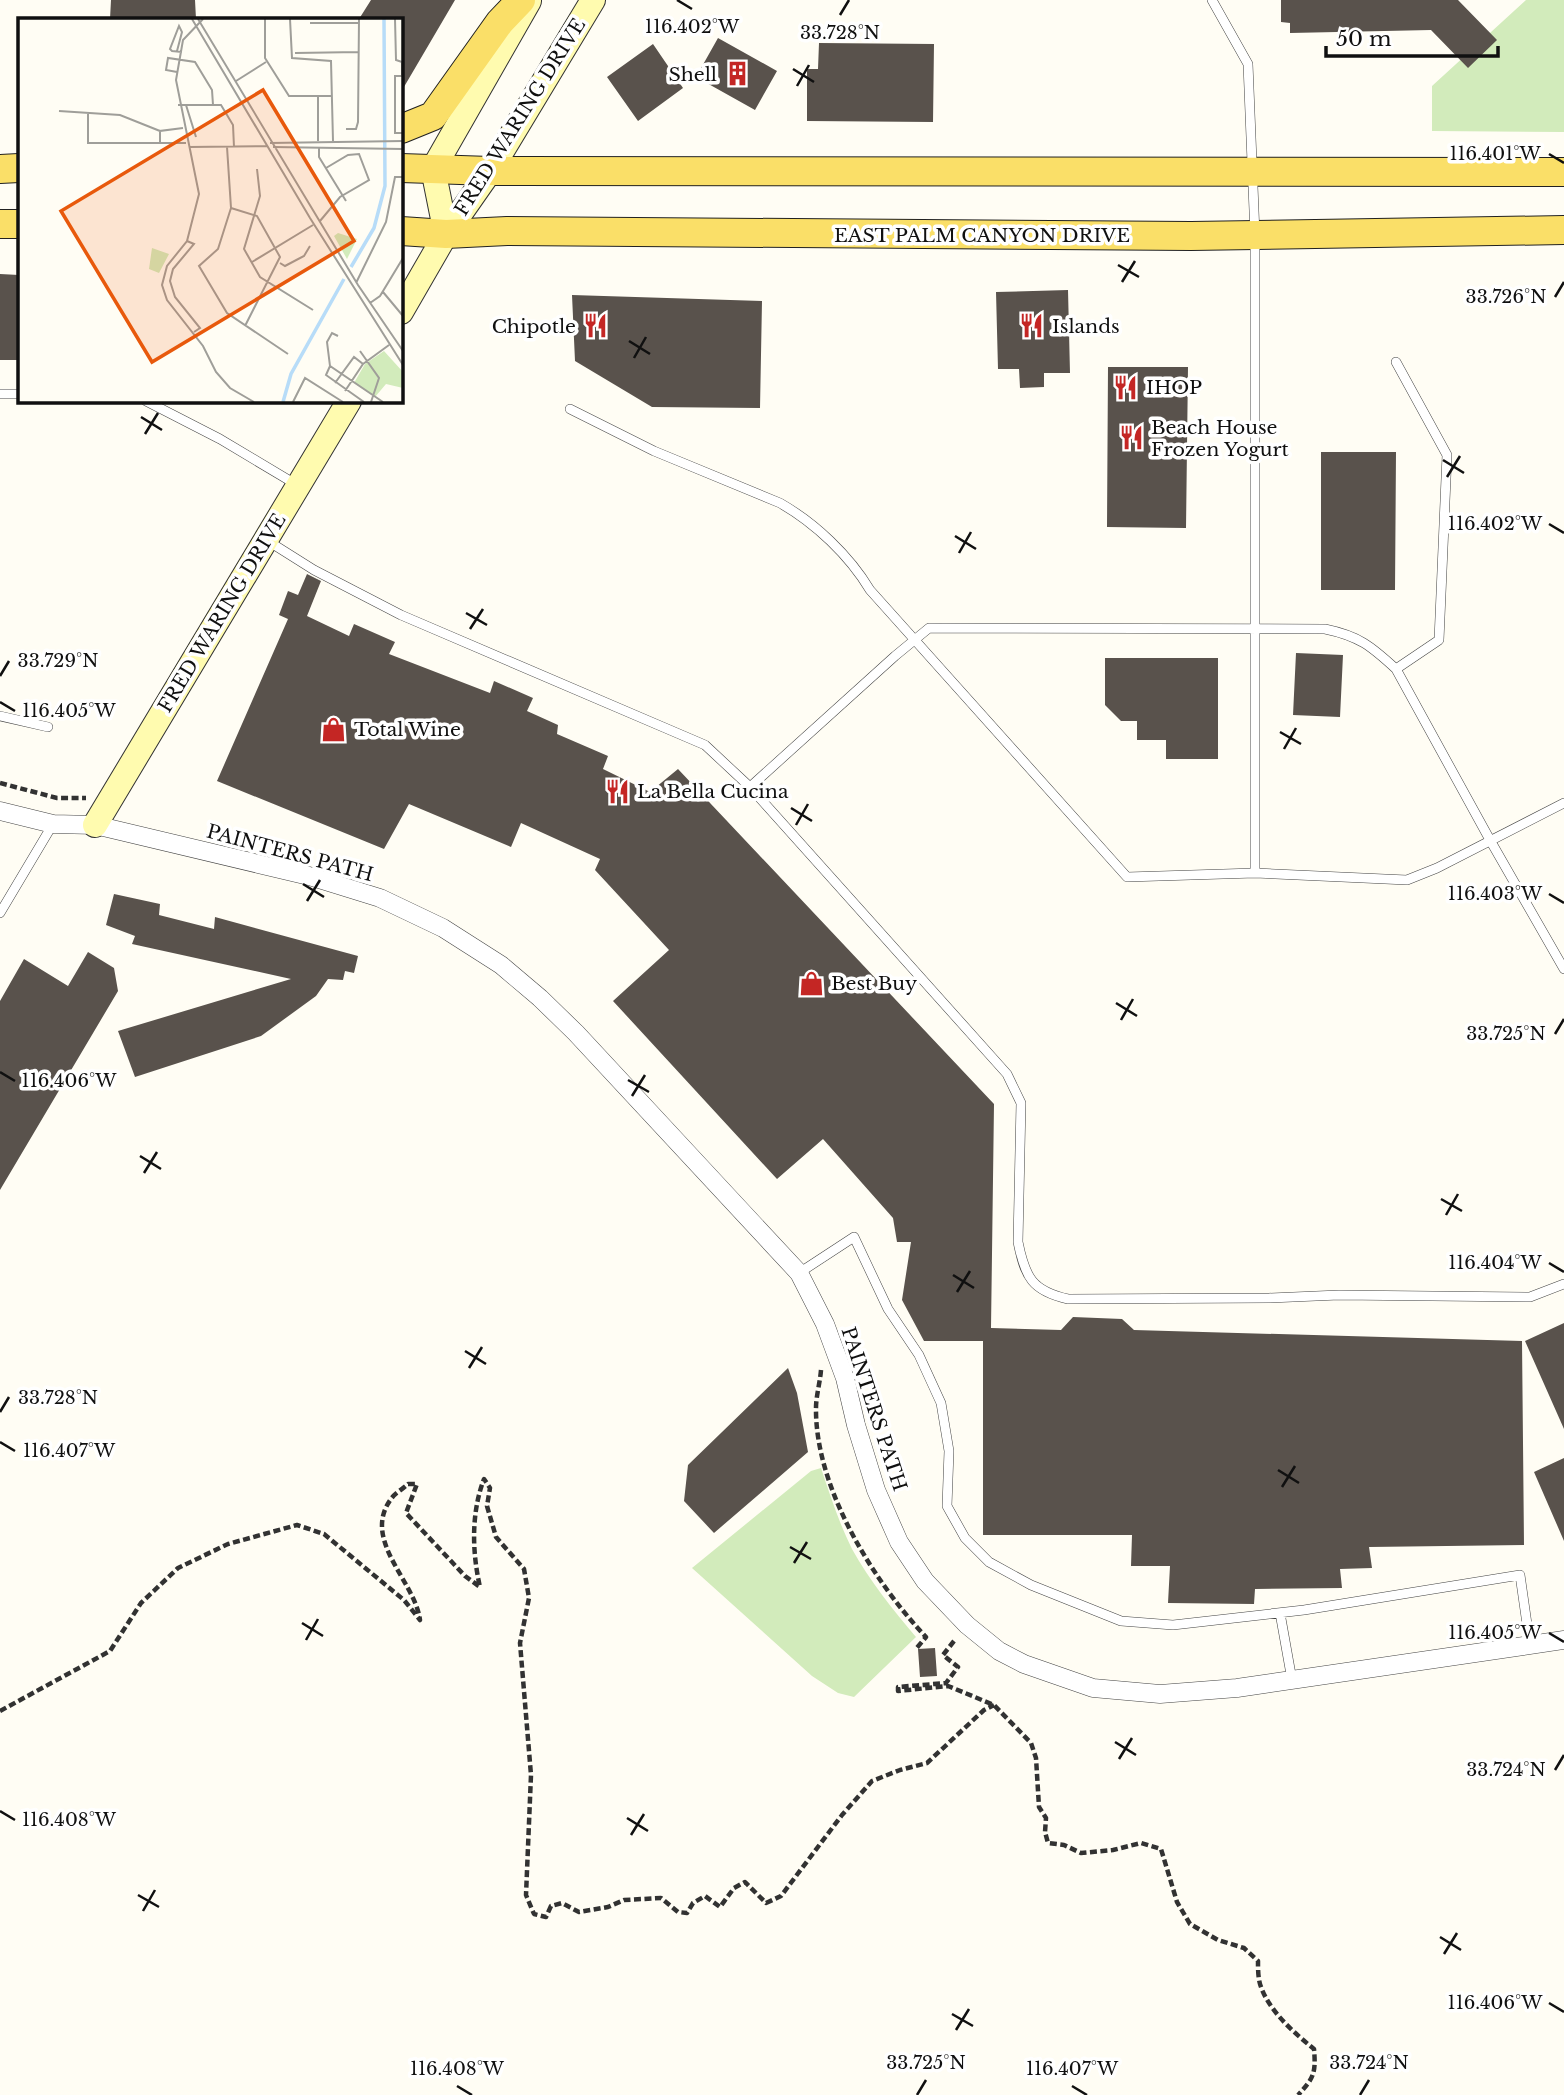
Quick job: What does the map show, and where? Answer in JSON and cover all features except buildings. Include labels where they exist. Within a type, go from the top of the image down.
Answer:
[{"type":"main road","points":[[402,129],[433,116],[500,22],[521,0]]},
{"type":"main road","points":[[402,168],[490,171],[1564,173]]},
{"type":"main road","points":[[0,169],[18,169]]},
{"type":"main road","points":[[0,224],[18,225]]},
{"type":"main road","name":"EAST PALM CANYON DRIVE","points":[[402,232],[1191,236],[1564,230]]},
{"type":"street","points":[[433,169],[529,0]]},
{"type":"street","name":"FRED WARING DRIVE","points":[[402,310],[446,234],[490,171],[590,3]]},
{"type":"street","name":"FRED WARING DRIVE","points":[[433,169],[446,234]]},
{"type":"street","name":"FRED WARING DRIVE","points":[[95,825],[348,402]]},
{"type":"street","name":"PAINTERS PATH","points":[[0,811],[53,824],[95,825],[380,898],[454,935],[502,965],[540,998],[620,1080],[799,1273],[825,1324],[845,1378],[876,1490],[899,1542],[925,1581],[967,1625],[999,1651],[1024,1664],[1093,1688],[1160,1694],[1237,1688],[1564,1640]]},
{"type":"lane","points":[[1212,0],[1248,64],[1255,235],[1255,873]]},
{"type":"lane","points":[[1396,362],[1447,455],[1440,640],[1396,669]]},
{"type":"lane","points":[[0,394],[18,394]]},
{"type":"lane","points":[[148,402],[220,439],[299,486]]},
{"type":"lane","points":[[570,410],[654,451],[794,511],[856,566],[870,590],[1127,877],[1255,873],[1407,880],[1437,868],[1564,803]]},
{"type":"lane","points":[[267,540],[314,570],[401,615],[705,745],[750,787],[1007,1074],[1021,1103],[1018,1242],[1022,1262],[1032,1280],[1046,1294],[1068,1299],[1339,1295],[1530,1297],[1564,1284]]},
{"type":"lane","points":[[750,787],[929,628],[1325,629],[1348,634],[1373,648],[1396,669],[1564,969]]},
{"type":"lane","points":[[0,716],[48,727]]},
{"type":"lane","points":[[0,913],[53,824]]},
{"type":"lane","points":[[799,1273],[854,1237],[888,1309],[919,1355],[941,1403],[949,1451],[947,1506],[965,1538],[989,1562],[1031,1585],[1121,1621],[1173,1625],[1280,1613],[1520,1575],[1530,1645]]},
{"type":"lane","points":[[1280,1613],[1292,1680]]},
{"type":"path","points":[[0,783],[57,798]]},
{"type":"path","points":[[821,1362],[816,1406],[823,1459],[857,1547],[902,1612],[926,1637],[915,1650]]},
{"type":"path","points":[[0,1711],[110,1651],[141,1603],[178,1569],[228,1544],[297,1525],[324,1534],[404,1600],[420,1620],[418,1606],[389,1557],[383,1517],[391,1499],[408,1484],[417,1484],[407,1513],[465,1576],[480,1587],[473,1557],[477,1497],[484,1479],[490,1488],[487,1506],[496,1537],[524,1569],[529,1598],[520,1643],[531,1775],[526,1895],[534,1914],[547,1917],[551,1906],[562,1903],[579,1912],[608,1907],[624,1900],[661,1898],[678,1912],[687,1913],[693,1903],[705,1896],[720,1907],[734,1888],[745,1882],[766,1903],[781,1896],[842,1815],[872,1781],[927,1763],[984,1710],[995,1705]]},
{"type":"path","points":[[954,1641],[943,1654],[958,1667],[946,1682],[898,1687],[898,1692],[948,1686],[995,1705],[1031,1743],[1036,1758],[1039,1807],[1046,1818],[1045,1832],[1048,1843],[1064,1845],[1081,1853],[1113,1850],[1141,1843],[1161,1849],[1177,1902],[1190,1924],[1219,1940],[1244,1948],[1258,1961],[1259,1982],[1266,1997],[1292,2031],[1314,2049],[1316,2067],[1312,2080],[1298,2095]]},
{"type":"green space","points":[[1526,0],[1564,0],[1564,132],[1432,131],[1432,86]]},
{"type":"green space","points":[[821,1468],[852,1549],[882,1594],[916,1637],[854,1697],[838,1693],[812,1676],[692,1568],[811,1471]]},
{"type":"place","name":"Shell","points":[[737,74]]},
{"type":"place","name":"Chipotle","points":[[596,326]]},
{"type":"place","name":"Islands","points":[[1032,326]]},
{"type":"place","name":"IHOP","points":[[1126,387]]},
{"type":"place","name":"Beach House Frozen Yogurt","points":[[1131,438]]},
{"type":"place","name":"Total Wine","points":[[334,729]]},
{"type":"place","name":"La Bella Cucina","points":[[617,791]]},
{"type":"place","name":"Best Buy","points":[[811,983]]}]
